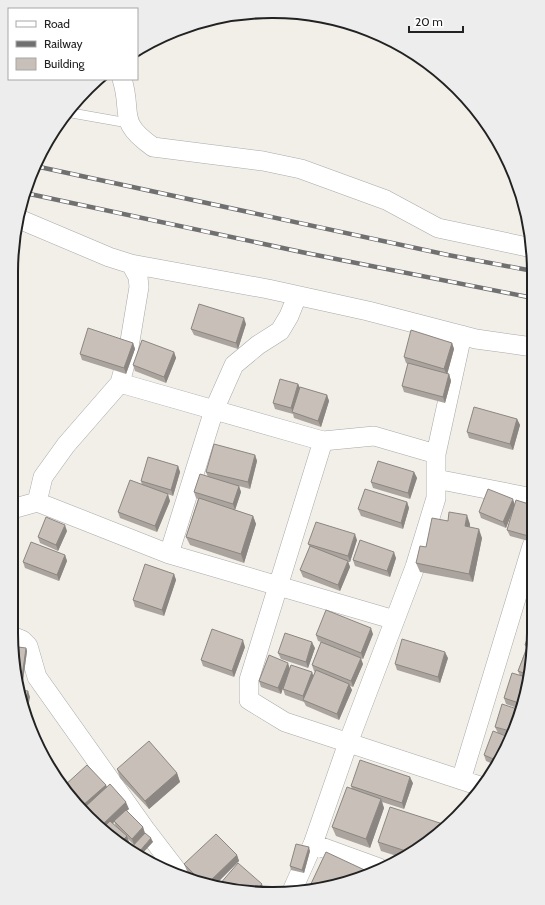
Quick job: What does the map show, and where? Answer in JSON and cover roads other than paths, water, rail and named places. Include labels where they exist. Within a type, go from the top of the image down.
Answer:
[{"type":"street","points":[[122,80],[128,124],[139,137],[153,147],[263,161],[301,169],[386,200],[438,228],[525,247]]},
{"type":"street","points":[[23,221],[109,257],[131,264],[368,311],[462,335],[527,346]]},
{"type":"street","points":[[37,502],[43,477],[66,445],[120,383],[128,353],[140,287],[138,277],[131,264]]},
{"type":"street","points":[[169,554],[214,410],[234,365],[258,345],[280,331],[290,316],[297,296]]},
{"type":"street","points":[[294,886],[313,844],[348,743],[416,567],[436,498],[436,454],[462,335]]},
{"type":"street","points":[[120,383],[323,441],[374,436],[436,454]]},
{"type":"street","points":[[323,441],[249,680],[249,700],[285,722],[476,785]]},
{"type":"street","points":[[436,479],[527,497]]},
{"type":"street","points":[[18,507],[37,502],[169,554],[277,587],[395,620]]},
{"type":"street","points":[[461,780],[527,562]]},
{"type":"street","points":[[18,639],[28,646],[37,677],[145,829],[175,868]]},
{"type":"street","points":[[313,844],[374,866]]},
{"type":"lane","points":[[74,114],[128,124]]},
{"type":"railway","points":[[41,167],[448,255],[527,270]]},
{"type":"railway","points":[[31,194],[306,253],[527,297]]}]
